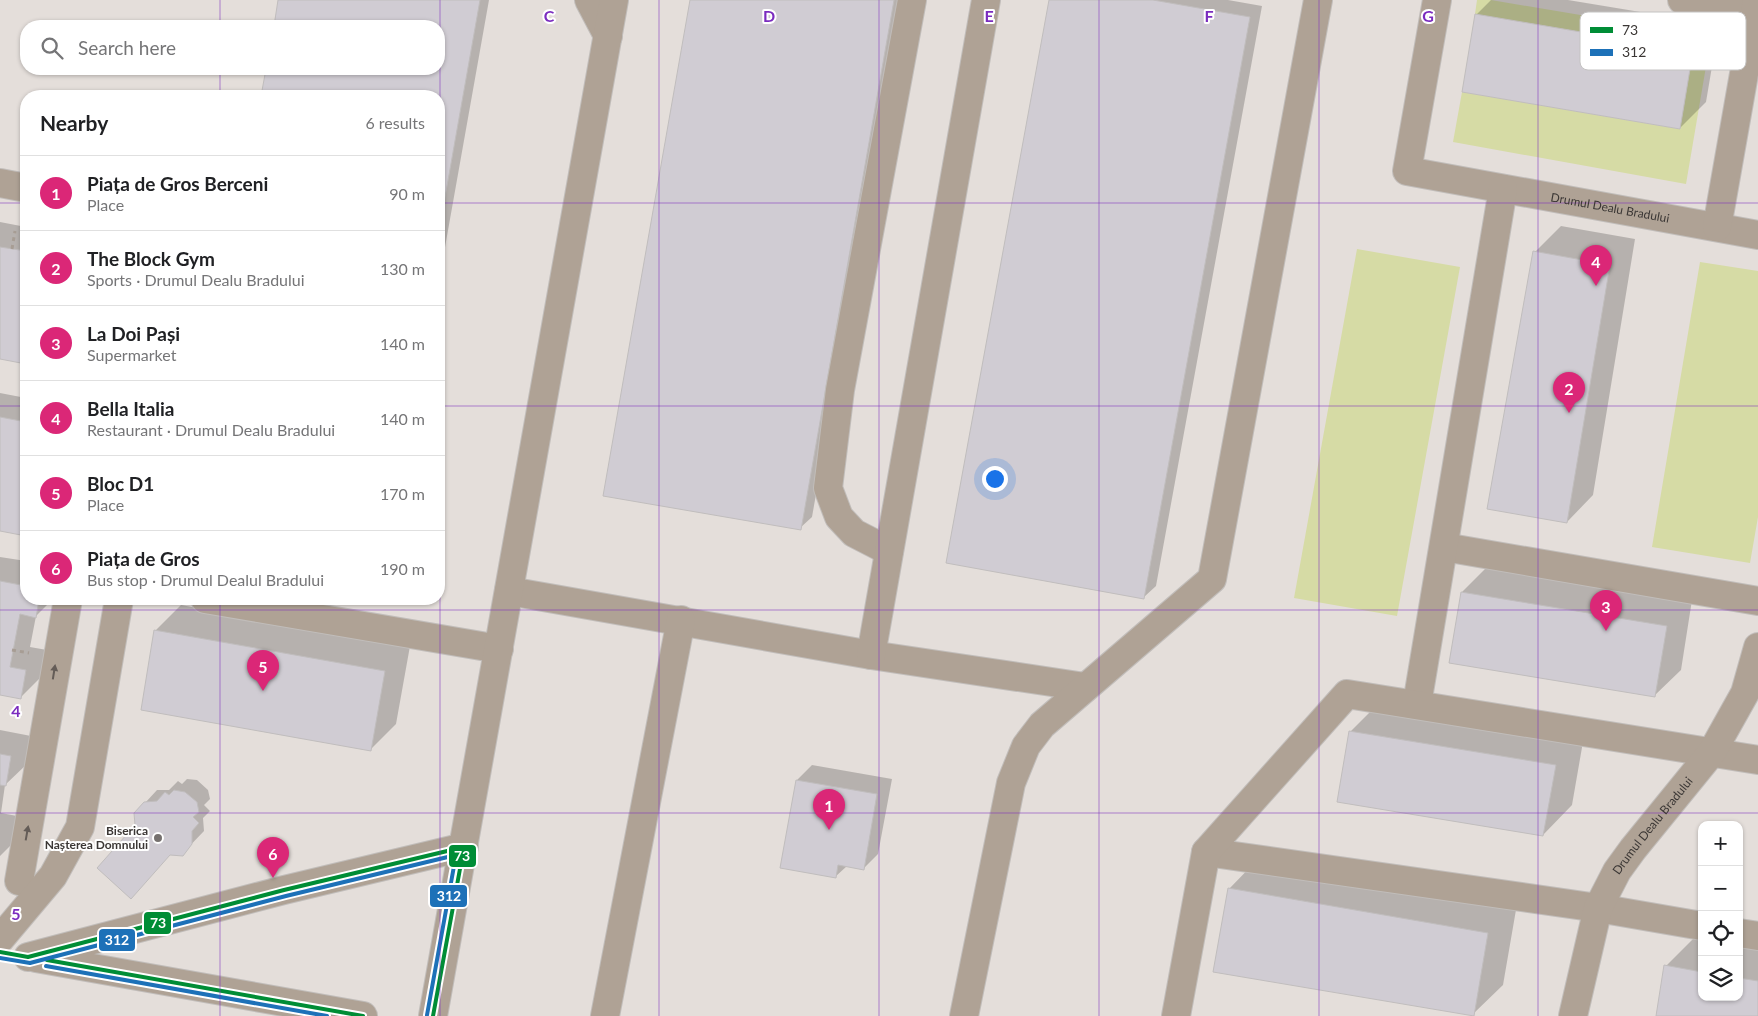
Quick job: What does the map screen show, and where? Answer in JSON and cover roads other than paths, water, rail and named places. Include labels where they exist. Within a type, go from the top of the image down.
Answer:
[{"type":"street","points":[[589,0],[608,36]]},
{"type":"street","points":[[433,1016],[614,0]]},
{"type":"street","points":[[889,551],[854,533],[839,517],[828,488],[840,390],[912,0]]},
{"type":"street","points":[[871,655],[986,0]]},
{"type":"street","points":[[964,1016],[1011,783],[1026,746],[1042,725],[1212,579],[1318,0]]},
{"type":"street","name":"Drumul Dealu Bradului","points":[[1437,0],[1407,172],[1758,235]]},
{"type":"street","points":[[1682,0],[1756,6],[1746,63]]},
{"type":"street","points":[[1717,227],[1745,70]]},
{"type":"street","points":[[0,183],[20,187]]},
{"type":"street","points":[[1418,704],[1503,189]]},
{"type":"street","points":[[1444,547],[1758,601]]},
{"type":"street","points":[[509,591],[871,655],[1085,687]]},
{"type":"street","points":[[19,881],[67,605]]},
{"type":"street","points":[[0,939],[53,876],[80,827],[118,605]]},
{"type":"street","points":[[240,605],[499,649]]},
{"type":"street","points":[[605,1016],[681,620]]},
{"type":"street","name":"Drumul Dealu Bradului","points":[[1572,1016],[1598,908],[1617,871],[1632,849],[1712,752],[1746,693],[1758,647]]},
{"type":"street","points":[[1176,1016],[1206,852],[1347,694],[1758,760]]},
{"type":"street","points":[[28,956],[464,847]]},
{"type":"street","points":[[1206,852],[1598,908],[1698,925]]},
{"type":"street","points":[[1743,933],[1758,936]]},
{"type":"street","points":[[0,952],[363,1016]]},
{"type":"place","name":"Bella Italia","points":[[1596,286]]},
{"type":"place","name":"The Block Gym","points":[[1569,413]]},
{"type":"place","name":"La Doi Pași","points":[[1606,631]]},
{"type":"place","name":"Bloc D1","points":[[263,691]]},
{"type":"place","name":"Piața de Gros Berceni","points":[[829,830]]},
{"type":"place","name":"Biserica Nașterea Domnului","points":[[158,838]]},
{"type":"place","name":"Piața de Gros","points":[[273,878]]}]
